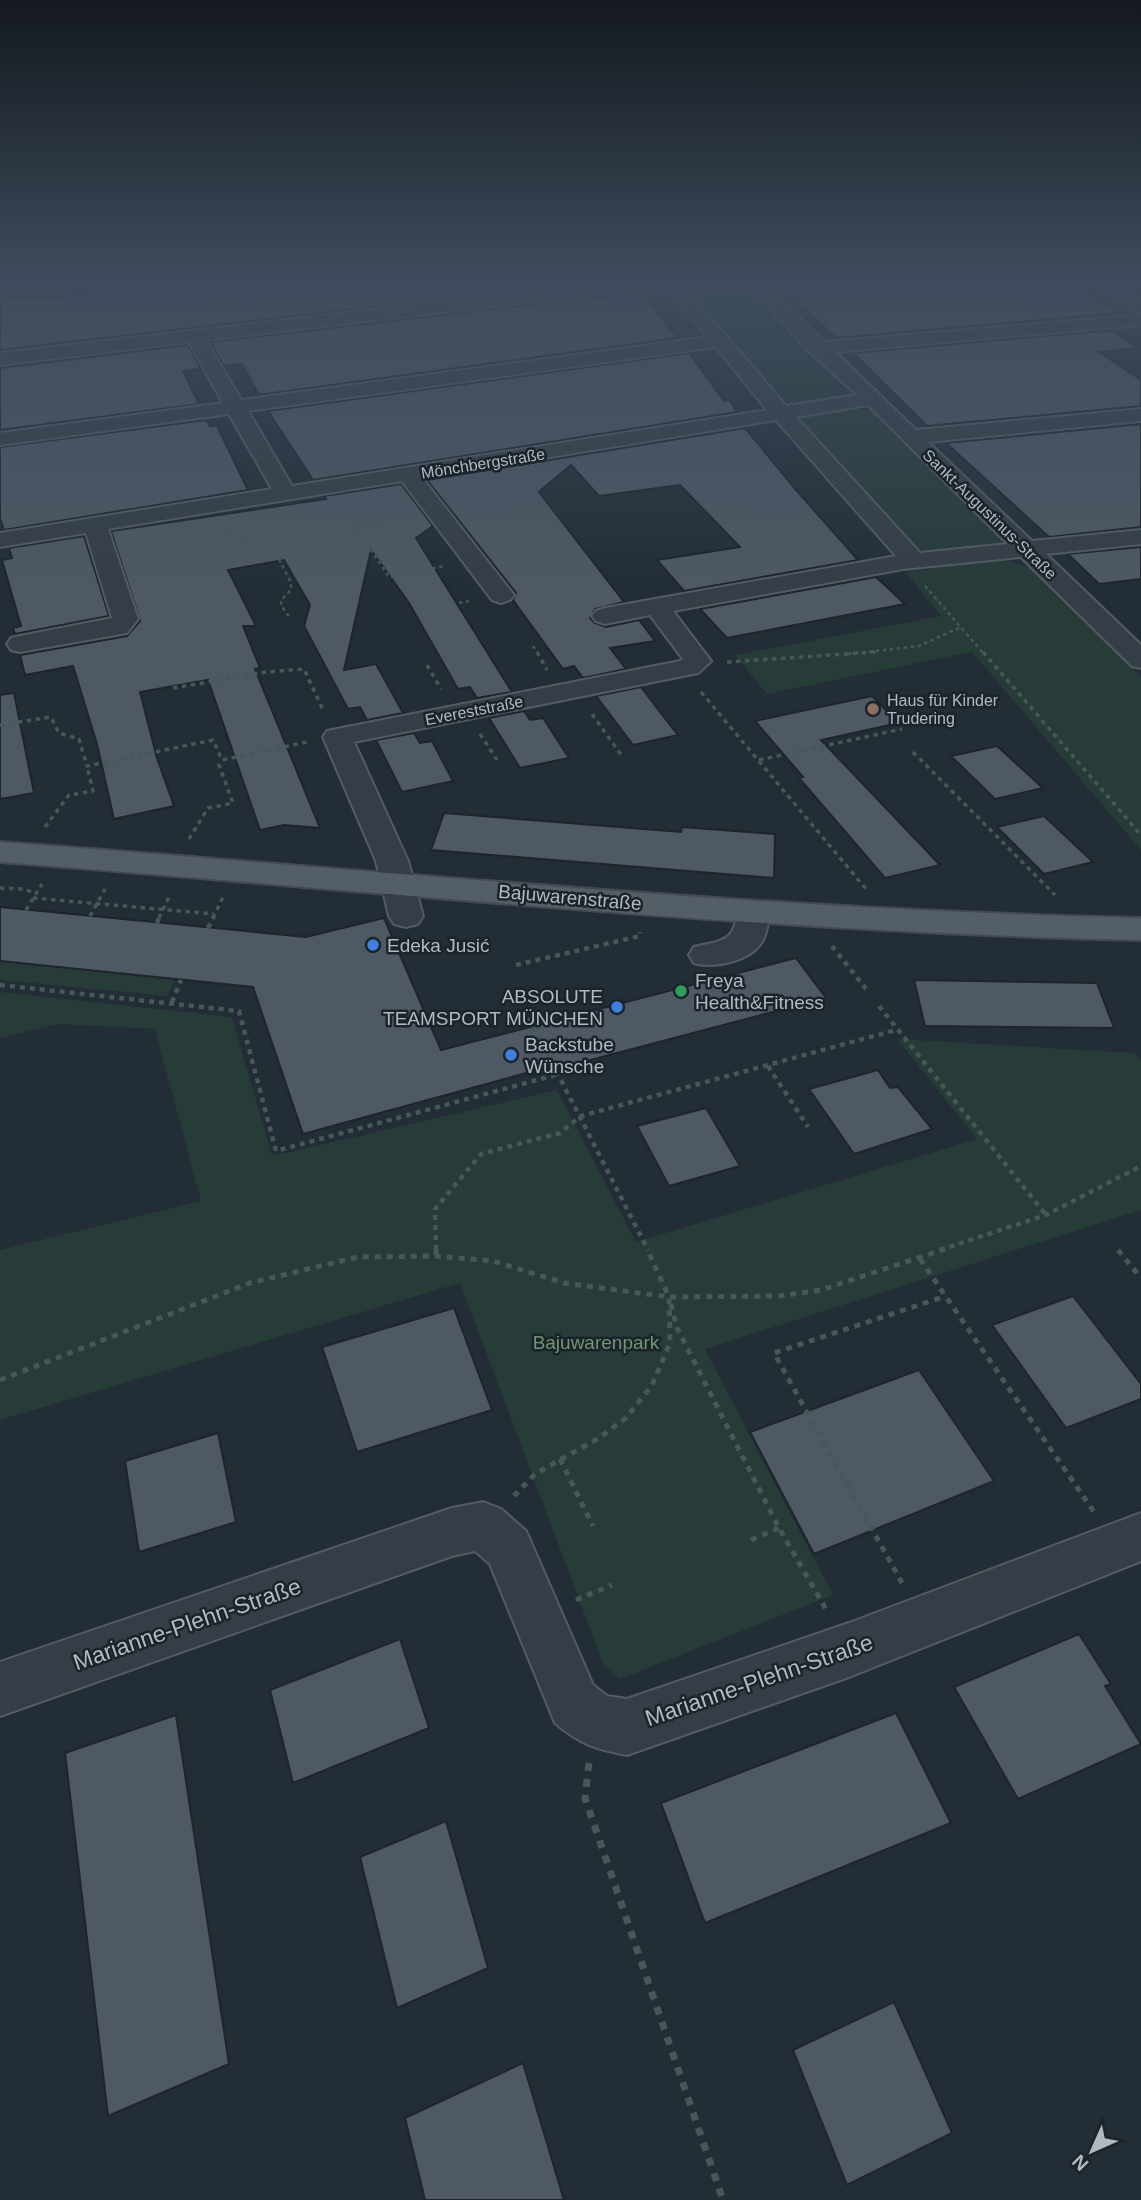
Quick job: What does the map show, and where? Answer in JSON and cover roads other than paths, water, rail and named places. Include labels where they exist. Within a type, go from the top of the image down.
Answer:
[{"type":"main road","name":"Bajuwarenstraße","points":[[0,852],[753,913],[1028,928],[1141,929]]},
{"type":"street","points":[[221,382],[286,495]]},
{"type":"street","points":[[0,439],[422,382]]},
{"type":"street","points":[[754,382],[908,562]]},
{"type":"street","name":"Sankt-Augustinus-Straße","points":[[852,382],[1141,660]]},
{"type":"street","name":"Mönchbergstraße","points":[[0,540],[870,399]]},
{"type":"street","points":[[910,437],[1141,415]]},
{"type":"street","name":"Mönchbergstraße","points":[[413,481],[501,595]]},
{"type":"street","points":[[20,643],[118,627],[125,619],[95,526]]},
{"type":"street","points":[[605,616],[908,562],[1141,537]]},
{"type":"street","name":"Evereststraße","points":[[397,883],[393,861],[337,737],[688,667],[698,674],[657,607]]},
{"type":"street","points":[[397,883],[406,916]]},
{"type":"street","points":[[706,955],[733,949],[748,937],[753,913]]},
{"type":"street","name":"Marianne-Plehn-Straße","points":[[0,1689],[452,1532],[483,1526],[508,1548],[574,1704],[594,1721],[626,1727],[849,1650],[1129,1541]]},
{"type":"place","name":"Haus für Kinder Trudering","points":[[873,709]]},
{"type":"place","name":"Edeka Jusić","points":[[373,945]]},
{"type":"place","name":"Freya Health&Fitness","points":[[681,991]]},
{"type":"place","name":"ABSOLUTE TEAMSPORT MÜNCHEN","points":[[617,1007]]},
{"type":"place","name":"Backstube Wünsche","points":[[511,1055]]},
{"type":"park label","name":"Bajuwarenpark","points":[[596,1342]]}]
